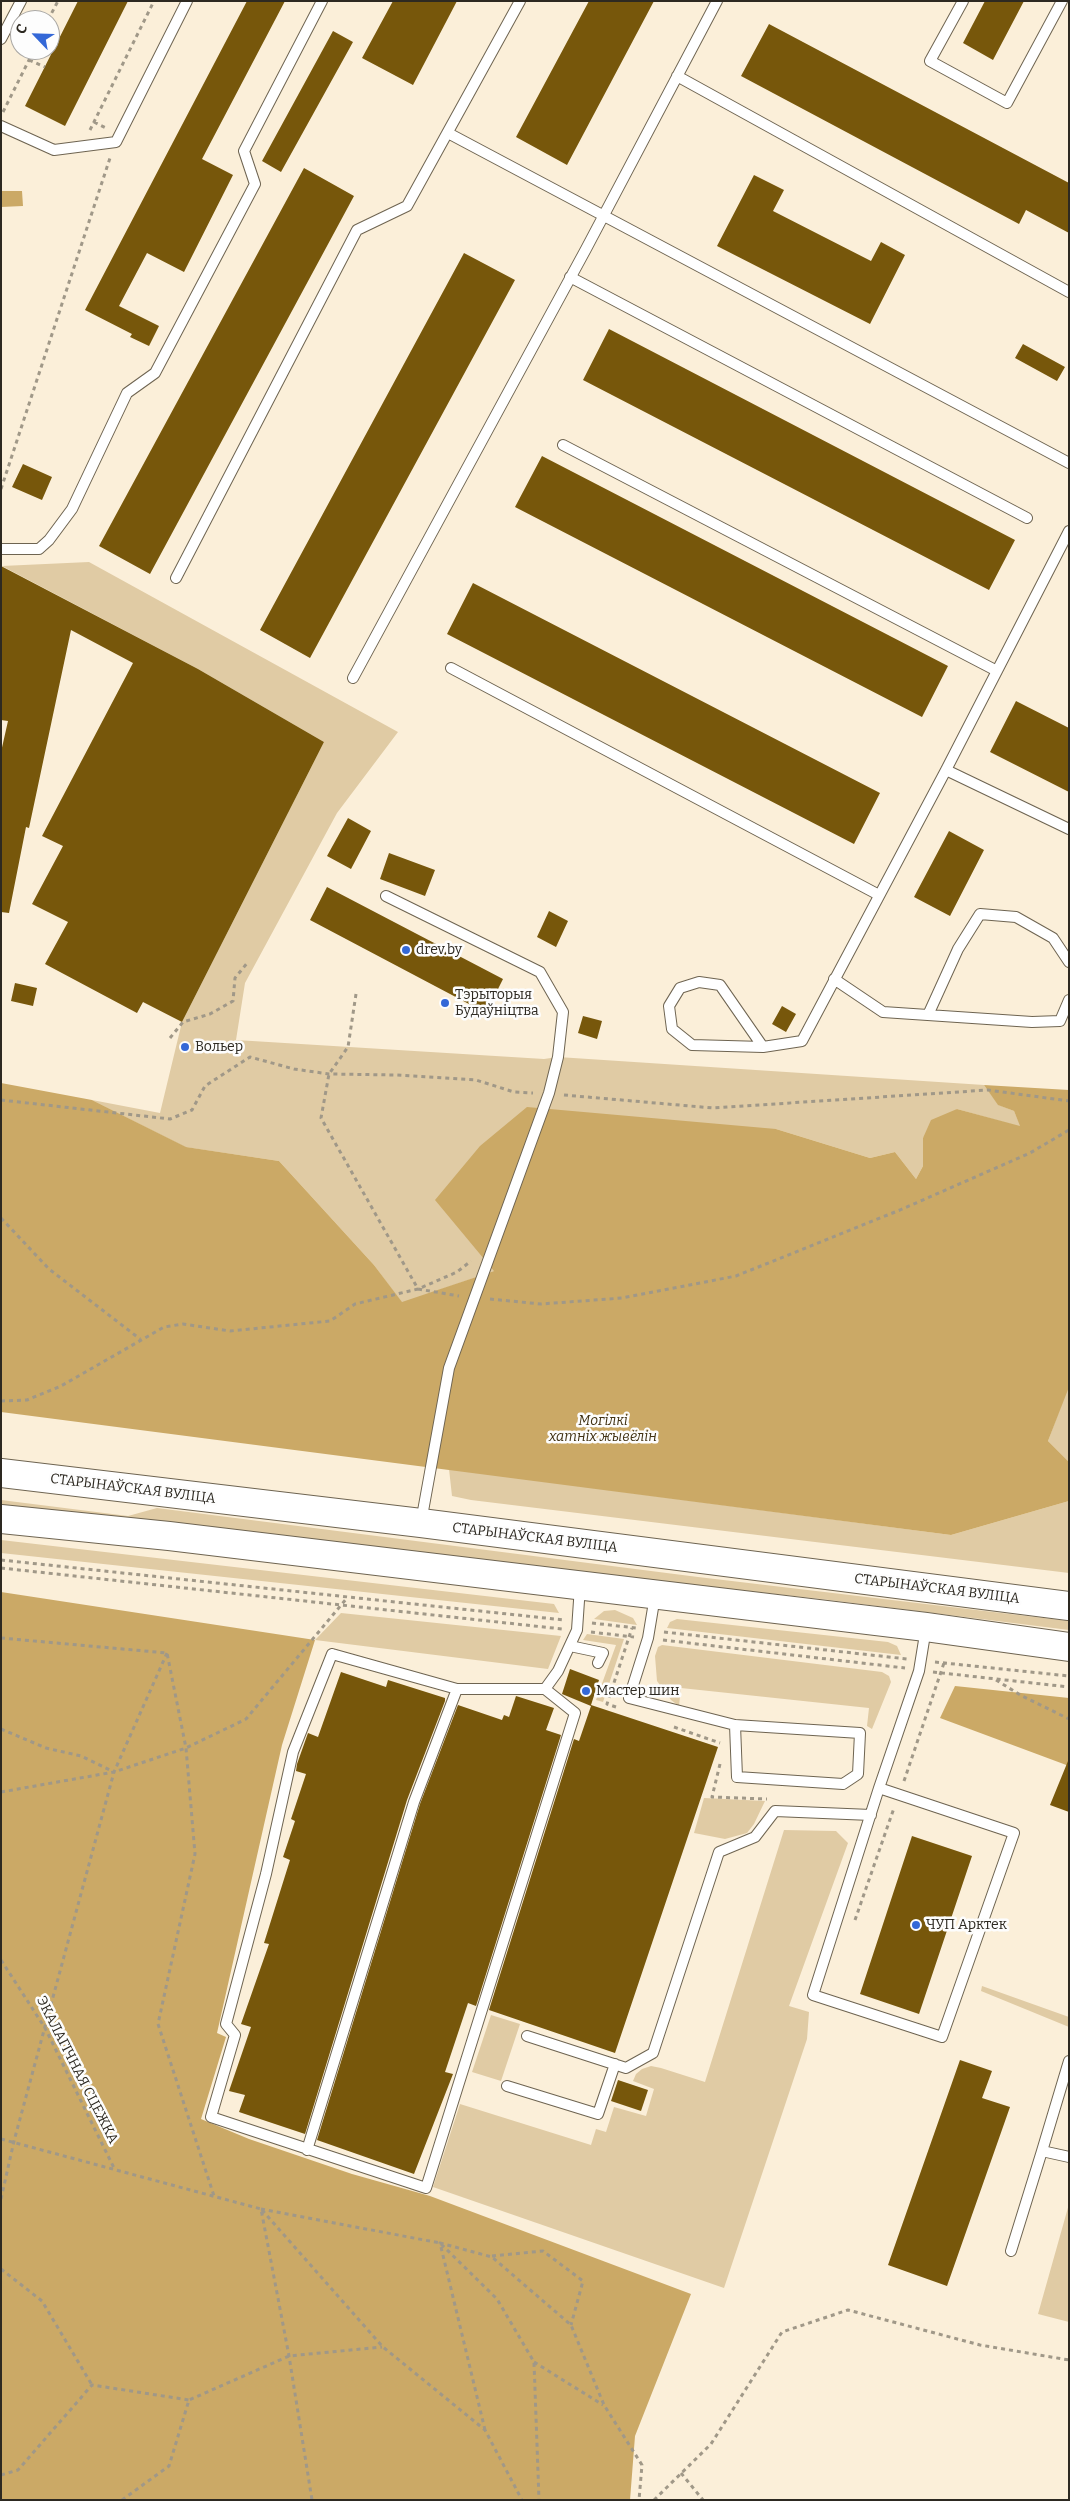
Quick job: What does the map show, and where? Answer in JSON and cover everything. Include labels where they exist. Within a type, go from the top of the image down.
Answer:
[{"type":"main road","name":"СТАРЫНАЎСКАЯ ВУЛІЦА","points":[[1,1473],[421,1523],[1069,1606]]},
{"type":"main road","points":[[1,1519],[169,1536],[926,1627],[1069,1647]]},
{"type":"lane","points":[[1,38],[20,1]]},
{"type":"lane","points":[[1,126],[54,150],[116,142],[188,1]]},
{"type":"lane","points":[[1,549],[39,549],[49,540],[72,509],[127,393],[155,373],[255,184],[244,151],[322,1]]},
{"type":"lane","points":[[176,578],[357,230],[407,206],[520,1]]},
{"type":"lane","points":[[353,678],[604,216],[717,1]]},
{"type":"lane","points":[[963,1],[930,61],[1007,103],[1062,1]]},
{"type":"lane","points":[[677,76],[1069,292]]},
{"type":"lane","points":[[448,133],[1069,463]]},
{"type":"lane","points":[[570,278],[1027,518]]},
{"type":"lane","points":[[563,445],[997,671]]},
{"type":"lane","points":[[763,1047],[720,985],[699,982],[680,988],[669,1006],[672,1030],[692,1045],[763,1047],[802,1040],[946,770],[1069,532]]},
{"type":"lane","points":[[451,668],[879,895]]},
{"type":"lane","points":[[946,770],[1069,829]]},
{"type":"lane","points":[[386,896],[540,972],[563,1012],[558,1057],[549,1093],[449,1368],[421,1523]]},
{"type":"lane","points":[[928,1015],[958,949],[980,914],[1016,917],[1053,938],[1069,962]]},
{"type":"lane","points":[[834,979],[883,1012],[1032,1022],[1060,1021],[1069,1000]]},
{"type":"lane","points":[[545,1689],[558,1671],[578,1626],[580,1586]]},
{"type":"lane","points":[[656,1595],[648,1634],[630,1698],[734,1725],[860,1733],[858,1774],[843,1784],[737,1776],[734,1725]]},
{"type":"lane","points":[[880,1788],[1014,1832],[942,2037],[813,1995],[919,1666],[926,1627]]},
{"type":"lane","points":[[570,1646],[603,1652],[598,1663]]},
{"type":"lane","points":[[332,1654],[457,1688],[545,1689],[575,1713],[426,2188],[211,2117],[235,2035],[226,2024],[266,1874],[293,1752],[332,1654]]},
{"type":"lane","points":[[307,2150],[414,1802],[457,1688]]},
{"type":"lane","points":[[527,2036],[626,2068],[653,2053],[720,1852],[755,1837],[775,1811],[871,1815]]},
{"type":"lane","points":[[1011,2251],[1069,2061]]},
{"type":"lane","points":[[507,2086],[598,2114],[615,2064]]},
{"type":"lane","points":[[1042,2151],[1069,2157]]},
{"type":"path","points":[[87,136],[154,1]]},
{"type":"path","points":[[1,115],[29,60],[45,67]]},
{"type":"path","points":[[1,490],[116,142]]},
{"type":"path","points":[[170,1038],[183,1022],[210,1014],[233,1001],[235,978],[248,962]]},
{"type":"path","points":[[356,994],[348,1047],[329,1074],[321,1118],[418,1289]]},
{"type":"path","points":[[1,1100],[170,1119],[192,1110],[205,1086],[250,1057],[329,1074],[397,1075],[476,1080],[514,1092],[549,1093],[713,1108],[988,1090],[1069,1101]]},
{"type":"path","points":[[418,1289],[475,1298],[541,1304],[622,1298],[736,1276],[900,1210],[1030,1153],[1069,1130]]},
{"type":"path","points":[[1,1218],[49,1269],[140,1340]]},
{"type":"path","points":[[1,1401],[27,1400],[61,1386],[164,1327],[183,1324],[230,1331],[330,1321],[355,1304],[418,1289],[457,1272],[495,1243]]},
{"type":"path","points":[[1,1560],[347,1597],[919,1666],[941,1672],[1069,1687]]},
{"type":"path","points":[[1,1568],[340,1604],[578,1626],[919,1666],[944,1663],[1069,1676]]},
{"type":"path","points":[[1,1792],[114,1772],[186,1748],[246,1719],[347,1597]]},
{"type":"path","points":[[1,1638],[167,1653]]},
{"type":"path","points":[[167,1653],[186,1748],[195,1854],[158,2024],[214,2196]]},
{"type":"path","points":[[1,2200],[14,2141],[114,1772],[167,1653]]},
{"type":"path","points":[[854,1925],[944,1663]]},
{"type":"path","points":[[994,1678],[1022,1696],[1069,1719]]},
{"type":"path","points":[[1,1729],[46,1748],[81,1756],[114,1772]]},
{"type":"path","name":"ЭКАЛАГІЧНАЯ СЦЕЖКА","points":[[1,1960],[45,2028],[114,2168]]},
{"type":"path","points":[[1,2139],[114,2168],[261,2210],[440,2243],[492,2256],[543,2251],[583,2281],[571,2324]]},
{"type":"path","points":[[261,2210],[383,2347],[486,2430]]},
{"type":"path","points":[[261,2210],[289,2356],[312,2500]]},
{"type":"path","points":[[440,2243],[497,2299],[534,2362],[604,2405]]},
{"type":"path","points":[[440,2243],[486,2430],[522,2500]]},
{"type":"path","points":[[492,2256],[571,2324],[604,2405],[642,2465],[639,2500]]},
{"type":"path","points":[[1,2269],[42,2301],[92,2385]]},
{"type":"path","points":[[654,2500],[711,2444],[782,2332],[848,2310],[980,2345],[1069,2360]]},
{"type":"path","points":[[92,2385],[188,2400],[289,2356],[383,2347]]},
{"type":"path","points":[[534,2362],[539,2500]]},
{"type":"path","points":[[1,2476],[18,2470],[92,2385]]},
{"type":"path","points":[[122,2500],[169,2466],[188,2400]]},
{"type":"path","points":[[681,2473],[703,2500]]},
{"type":"shaded area","points":[[89,562],[398,732],[337,813],[245,983],[236,1040],[544,1059],[558,1057],[984,1085],[999,1105],[1014,1111],[1021,1127],[957,1109],[923,1138],[923,1166],[916,1179],[895,1152],[870,1158],[776,1129],[494,1271],[402,1303],[374,1265],[279,1161],[185,1147],[92,1100],[160,1113],[182,1022],[324,742],[198,669],[2,566]]},
{"type":"shaded area","points":[[1069,1387],[1069,1462],[1048,1441]]},
{"type":"shaded area","points":[[449,1469],[951,1535],[1069,1501],[1069,1573],[471,1500],[452,1496]]},
{"type":"shaded area","points":[[1,1500],[128,1516],[157,1508],[698,1577],[1069,1621],[1069,1630],[821,1599],[1,1509]]},
{"type":"shaded area","points":[[1,1540],[554,1604],[559,1613],[1,1553]]},
{"type":"shaded area","points":[[615,1610],[633,1618],[637,1625],[594,1619],[604,1611]]},
{"type":"shaded area","points":[[341,1613],[561,1636],[548,1669],[315,1640]]},
{"type":"shaded area","points":[[677,1619],[888,1642],[897,1646],[901,1655],[667,1628],[670,1622]]},
{"type":"shaded area","points":[[587,1634],[624,1639],[603,1702],[596,1700],[616,1645],[583,1640]]},
{"type":"shaded area","points":[[662,1645],[882,1672],[889,1676],[891,1682],[872,1729],[867,1726],[869,1708],[681,1688],[679,1706],[671,1700],[657,1681],[655,1656],[658,1647]]},
{"type":"shaded area","points":[[704,1798],[765,1801],[754,1824],[747,1833],[725,1839],[694,1833]]},
{"type":"shaded area","points":[[784,1830],[836,1831],[848,1843],[789,2006],[809,2012],[807,2039],[724,2288],[433,2187],[460,2104],[591,2145],[596,2129],[606,2132],[614,2107],[646,2116],[654,2089],[633,2081],[636,2074],[642,2069],[651,2066],[661,2068],[705,2082]]},
{"type":"shaded area","points":[[982,1986],[1069,2017],[1069,2027],[981,1991]]},
{"type":"shaded area","points":[[491,2015],[520,2024],[501,2081],[472,2072]]},
{"type":"shaded area","points":[[1069,2204],[1069,2322],[1038,2314]]},
{"type":"green space","points":[[1,191],[22,191],[23,206],[1,207]]},
{"type":"green space","name":"Могілкі хатніх жывёлін","points":[[1,1083],[92,1100],[186,1147],[279,1161],[374,1265],[402,1302],[494,1271],[435,1200],[480,1146],[527,1107],[776,1129],[870,1158],[895,1152],[916,1179],[923,1166],[923,1138],[931,1120],[957,1109],[1020,1126],[1014,1111],[998,1105],[984,1085],[1069,1090],[1069,1387],[1048,1441],[1069,1462],[1069,1501],[951,1535],[1,1412]]},
{"type":"green space","points":[[1,1592],[315,1640],[282,1745],[217,2033],[226,2037],[201,2119],[249,2139],[352,2174],[430,2196],[691,2294],[635,2436],[630,2500],[1,2500]]},
{"type":"green space","points":[[955,1686],[1069,1698],[1069,1766],[940,1718]]},
{"type":"building","points":[[78,1],[128,1],[65,126],[25,106],[48,60],[60,60],[60,37]]},
{"type":"building","points":[[247,1],[285,1],[202,159],[233,175],[184,272],[147,253],[119,306],[159,326],[149,346],[130,337],[132,334],[85,310]]},
{"type":"building","points":[[393,1],[457,1],[413,85],[362,58]]},
{"type":"building","points":[[589,1],[654,1],[567,165],[516,137]]},
{"type":"building","points":[[985,1],[1024,1],[993,60],[963,43]]},
{"type":"building","points":[[769,24],[1069,183],[1069,233],[1026,210],[1019,224],[741,76]]},
{"type":"building","points":[[333,31],[353,42],[281,172],[262,161]]},
{"type":"building","points":[[304,168],[354,196],[150,574],[99,546]]},
{"type":"building","points":[[754,175],[784,190],[773,211],[871,261],[881,242],[905,255],[870,324],[717,246]]},
{"type":"building","points":[[464,253],[515,280],[310,658],[260,630]]},
{"type":"building","points":[[609,329],[1015,540],[989,590],[583,380]]},
{"type":"building","points":[[1023,344],[1065,367],[1057,381],[1015,358]]},
{"type":"building","points":[[542,456],[948,666],[922,717],[515,507]]},
{"type":"building","points":[[23,464],[52,477],[42,500],[12,487]]},
{"type":"building","points":[[1,566],[198,669],[324,742],[182,1022],[143,1002],[137,1013],[45,964],[68,922],[32,904],[63,846],[42,836],[133,663],[71,630],[29,828],[26,827],[9,913],[1,912],[1,752],[8,721],[1,720]]},
{"type":"building","points":[[473,583],[880,793],[854,844],[447,634]]},
{"type":"building","points":[[1016,701],[1069,728],[1069,792],[990,752]]},
{"type":"building","points":[[348,818],[371,831],[351,869],[327,856]]},
{"type":"building","points":[[949,831],[984,850],[950,916],[914,897]]},
{"type":"building","points":[[389,853],[435,870],[425,896],[380,879]]},
{"type":"building","name":"drev.by","points":[[327,887],[503,979],[486,1013],[310,920]]},
{"type":"building","points":[[549,911],[568,921],[556,947],[537,937]]},
{"type":"building","points":[[15,983],[37,988],[33,1006],[11,1001]]},
{"type":"building","points":[[782,1006],[796,1014],[786,1032],[772,1024]]},
{"type":"building","points":[[583,1016],[602,1021],[597,1039],[578,1033]]},
{"type":"building","points":[[570,1669],[599,1680],[591,1705],[718,1747],[615,2053],[489,2010],[574,1739],[579,1741],[591,1706],[562,1694]]},
{"type":"building","points":[[341,1672],[386,1687],[388,1680],[445,1698],[445,1701],[407,1800],[305,2134],[239,2112],[245,2095],[229,2091],[251,2027],[241,2024],[269,1944],[264,1943],[290,1860],[283,1857],[295,1821],[291,1819],[306,1774],[296,1771],[297,1764],[308,1733],[318,1737]]},
{"type":"building","points":[[516,1696],[554,1708],[546,1730],[561,1735],[476,2006],[468,2003],[445,2072],[453,2074],[414,2174],[317,2140],[420,1804],[458,1705],[502,1720],[504,1715],[509,1717]]},
{"type":"building","points":[[1069,1761],[1069,1812],[1050,1805]]},
{"type":"building","name":"ЧУП Арктек","points":[[912,1836],[972,1856],[919,2014],[860,1994]]},
{"type":"building","points":[[960,2060],[992,2071],[982,2098],[1010,2107],[947,2286],[888,2265]]},
{"type":"building","points":[[618,2080],[648,2090],[641,2111],[611,2101]]},
{"type":"place","name":"drev.by","points":[[406,950]]},
{"type":"place","name":"Тэрыторыя Будаўніцтва","points":[[445,1003]]},
{"type":"place","name":"Вольер","points":[[185,1047]]},
{"type":"place","name":"Мастер шин","points":[[586,1691]]},
{"type":"place","name":"ЧУП Арктек","points":[[916,1925]]}]
